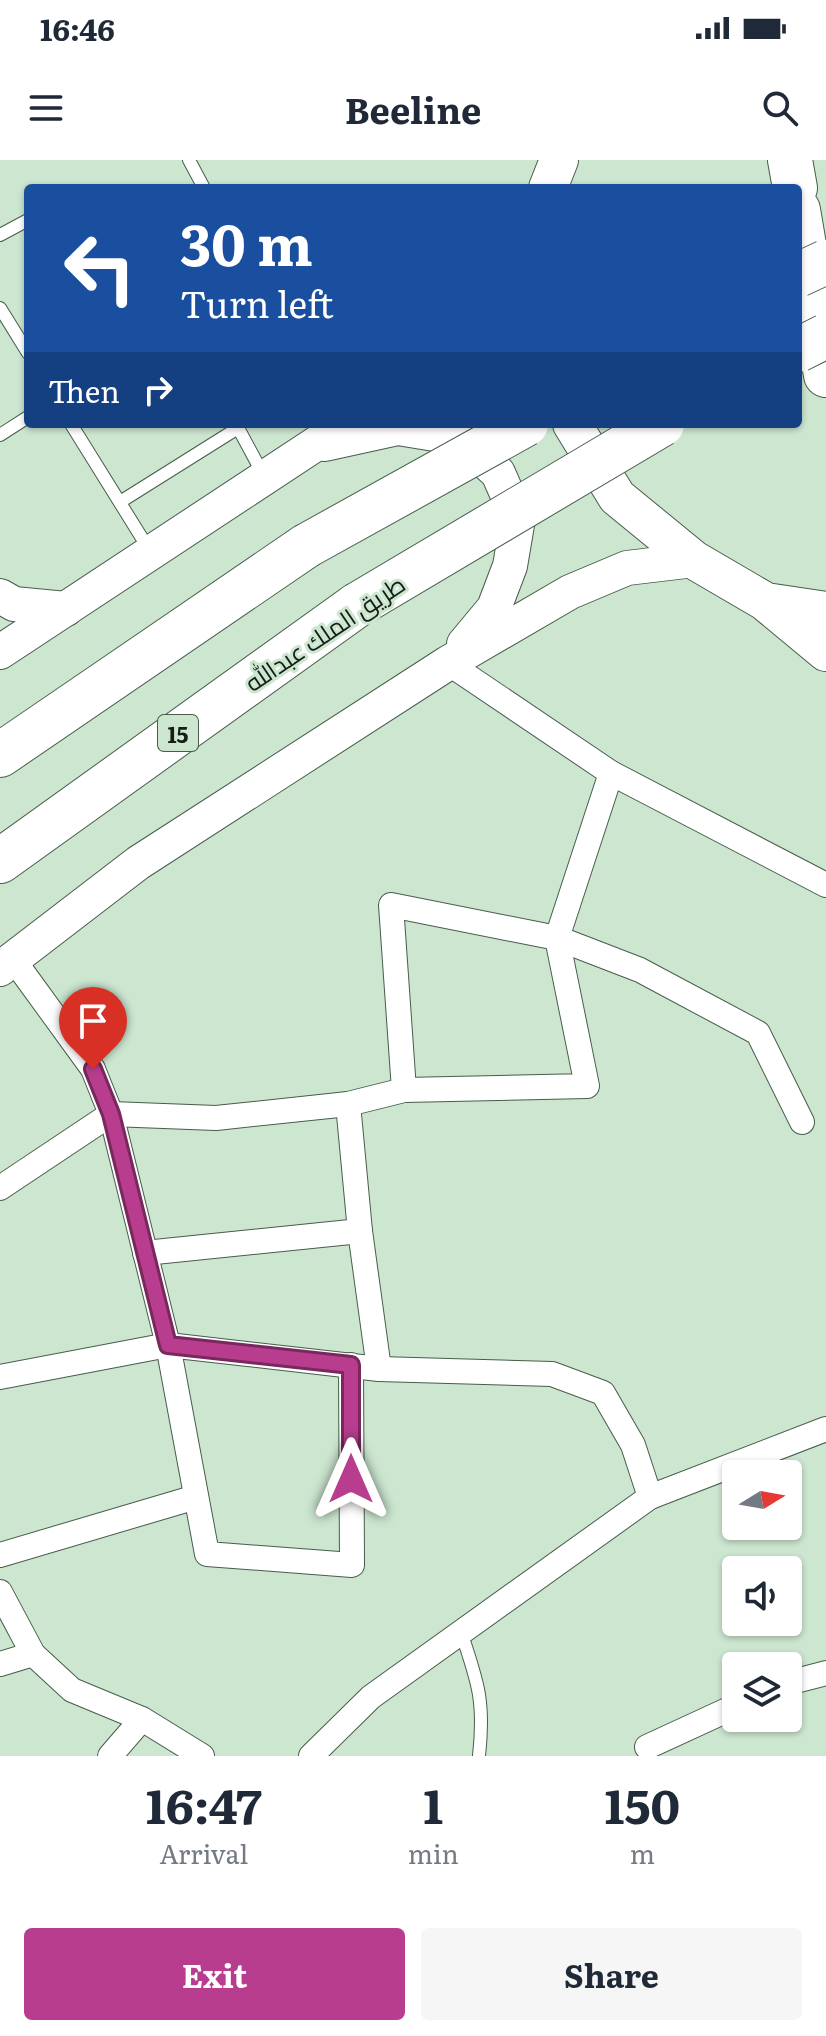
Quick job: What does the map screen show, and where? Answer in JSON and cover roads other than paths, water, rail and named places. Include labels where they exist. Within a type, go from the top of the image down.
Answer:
[{"type":"highway","points":[[790,160],[794,184]]},
{"type":"highway","points":[[802,234],[826,375]]},
{"type":"highway","points":[[802,273],[826,262]]},
{"type":"highway","points":[[802,348],[826,336]]},
{"type":"highway","points":[[0,755],[306,546],[519,428]]},
{"type":"highway","name":"طريق الملك عبدالله","points":[[0,861],[357,605],[655,428]]},
{"type":"main road","points":[[550,184],[559,160]]},
{"type":"main road","points":[[0,652],[331,434],[398,428],[459,438],[498,473],[518,519],[510,566],[494,608],[448,663]]},
{"type":"main road","points":[[574,428],[617,497],[694,560],[766,602],[826,652]]},
{"type":"main road","points":[[7,964],[138,863],[448,663],[570,592],[627,568],[694,560]]},
{"type":"main road","points":[[0,596],[14,604],[66,609]]},
{"type":"main road","points":[[766,602],[826,611]]},
{"type":"street","points":[[448,663],[611,773],[826,885]]},
{"type":"street","points":[[0,1188],[111,1114],[216,1118],[348,1104],[404,1090],[587,1086],[557,938],[611,773]]},
{"type":"street","points":[[404,1090],[391,905],[557,938],[640,970],[758,1033],[802,1122]]},
{"type":"street","points":[[7,964],[93,1069],[111,1114],[168,1345],[207,1554],[352,1565],[351,1365]]},
{"type":"street","points":[[348,1104],[360,1231],[379,1369]]},
{"type":"street","points":[[145,1253],[360,1231]]},
{"type":"street","points":[[0,1377],[168,1345],[379,1369],[552,1374],[603,1393],[633,1445],[650,1497]]},
{"type":"street","points":[[311,1756],[371,1697],[650,1497],[826,1429]]},
{"type":"street","points":[[0,1555],[196,1497]]},
{"type":"street","points":[[0,1592],[33,1654],[72,1690],[142,1719],[202,1756]]},
{"type":"street","points":[[0,1664],[33,1654]]},
{"type":"street","points":[[802,1679],[826,1673]]},
{"type":"street","points":[[647,1747],[722,1712]]},
{"type":"street","points":[[110,1756],[142,1719]]},
{"type":"lane","points":[[189,160],[202,184]]},
{"type":"lane","points":[[0,235],[24,222]]},
{"type":"lane","points":[[0,308],[24,347]]},
{"type":"lane","points":[[0,435],[24,420]]},
{"type":"lane","points":[[74,428],[151,553]]},
{"type":"lane","points":[[120,502],[234,428]]},
{"type":"lane","points":[[238,428],[266,478]]},
{"type":"lane","points":[[461,1632],[479,1685],[483,1714],[479,1756]]}]
